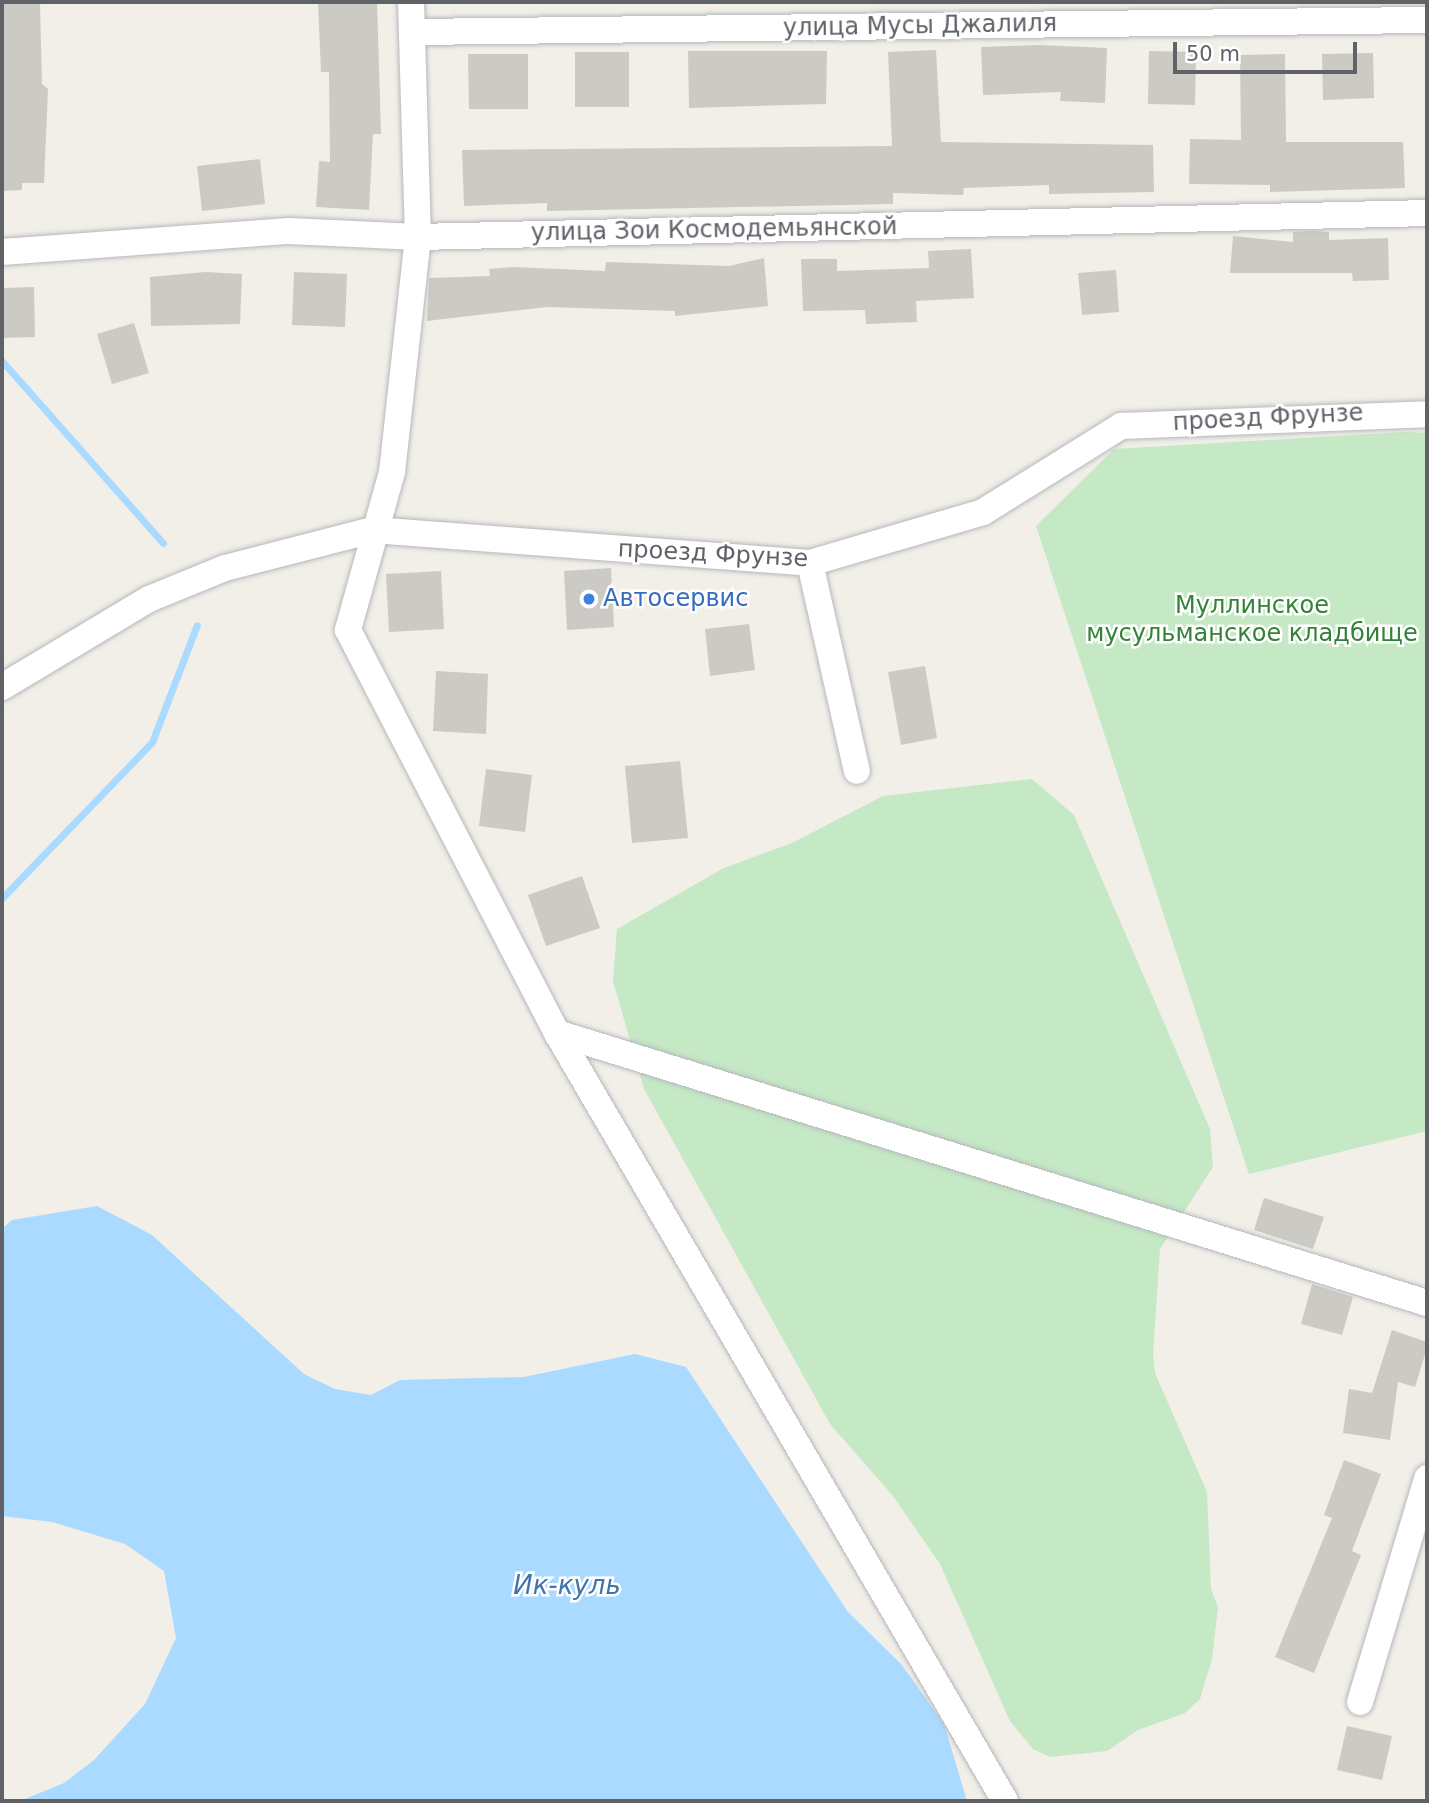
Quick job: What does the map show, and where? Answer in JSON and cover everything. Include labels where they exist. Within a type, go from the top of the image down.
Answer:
[{"type":"street","points":[[411,2],[414,32],[418,237],[392,472],[373,530],[348,630],[558,1033],[1005,1801]]},
{"type":"street","name":"улица Мусы Джалиля","points":[[414,32],[1427,20]]},
{"type":"street","name":"улица Зои Космодемьянской","points":[[2,252],[289,232],[418,237],[1427,213]]},
{"type":"street","name":"проезд Фрунзе","points":[[2,687],[149,600],[225,568],[373,530],[810,563],[983,512],[1121,426],[1427,414]]},
{"type":"street","points":[[810,563],[857,771]]},
{"type":"street","points":[[558,1033],[1427,1303]]},
{"type":"street","points":[[1360,1702],[1427,1478]]},
{"type":"green space","name":"Муллинское мусульманское кладбище","points":[[1405,432],[1427,433],[1427,1131],[1249,1174],[1036,526],[1114,449]]},
{"type":"green space","points":[[1032,779],[1074,815],[1210,1129],[1213,1167],[1160,1249],[1153,1354],[1155,1373],[1207,1492],[1211,1589],[1218,1607],[1212,1659],[1200,1699],[1185,1713],[1138,1730],[1107,1751],[1050,1757],[1033,1749],[1010,1721],[940,1564],[893,1496],[830,1424],[644,1089],[613,981],[617,929],[724,868],[792,843],[883,796]]},
{"type":"water","name":"Ик-куль","points":[[97,1206],[152,1235],[304,1374],[335,1389],[371,1395],[400,1380],[524,1377],[635,1354],[686,1367],[848,1612],[902,1665],[944,1724],[967,1801],[20,1801],[64,1783],[94,1760],[145,1704],[176,1638],[164,1571],[125,1544],[52,1522],[2,1516],[2,1229],[12,1220]]},
{"type":"building","points":[[2,2],[40,2],[42,84],[48,89],[44,183],[22,183],[22,190],[3,191],[2,184]]},
{"type":"building","points":[[318,2],[377,2],[381,134],[373,134],[369,210],[316,207],[319,161],[330,162],[329,72],[321,72]]},
{"type":"building","points":[[1040,45],[1107,48],[1105,103],[1060,101],[1061,92],[983,95],[981,47]]},
{"type":"building","points":[[936,50],[941,142],[1153,145],[1154,192],[1049,194],[1049,185],[964,188],[963,195],[893,193],[893,204],[547,211],[547,203],[464,206],[462,150],[892,146],[888,52]]},
{"type":"building","points":[[688,51],[827,51],[826,104],[689,108]]},
{"type":"building","points":[[1149,51],[1196,52],[1195,105],[1148,104]]},
{"type":"building","points":[[575,52],[629,52],[629,107],[575,107]]},
{"type":"building","points":[[1373,53],[1374,98],[1323,100],[1322,54]]},
{"type":"building","points":[[468,54],[528,54],[528,109],[469,109]]},
{"type":"building","points":[[1285,54],[1286,142],[1403,142],[1405,188],[1270,192],[1270,185],[1189,184],[1190,139],[1241,140],[1240,55]]},
{"type":"building","points":[[260,159],[265,204],[202,211],[197,166]]},
{"type":"building","points":[[1293,232],[1329,232],[1329,240],[1388,238],[1389,280],[1353,281],[1352,273],[1230,273],[1233,236],[1293,242]]},
{"type":"building","points":[[971,249],[974,298],[916,301],[917,322],[866,324],[865,310],[803,311],[801,259],[837,259],[837,271],[929,268],[928,251]]},
{"type":"building","points":[[764,258],[768,306],[675,316],[675,311],[547,307],[427,321],[429,278],[490,276],[489,269],[513,267],[605,271],[606,262],[729,266]]},
{"type":"building","points":[[1116,270],[1119,312],[1082,315],[1078,273]]},
{"type":"building","points":[[205,272],[242,274],[240,324],[151,326],[150,277]]},
{"type":"building","points":[[294,272],[347,274],[345,327],[292,325]]},
{"type":"building","points":[[34,287],[35,337],[2,338],[2,288]]},
{"type":"building","points":[[134,323],[149,373],[112,384],[97,334]]},
{"type":"building","name":"Автосервис","points":[[611,568],[614,627],[567,630],[564,571]]},
{"type":"building","points":[[441,571],[444,629],[389,632],[386,574]]},
{"type":"building","points":[[749,624],[755,670],[710,676],[705,629]]},
{"type":"building","points":[[925,666],[937,738],[901,745],[888,672]]},
{"type":"building","points":[[436,671],[488,674],[486,734],[433,731]]},
{"type":"building","points":[[680,761],[688,838],[632,843],[625,766]]},
{"type":"building","points":[[486,769],[532,775],[525,832],[479,826]]},
{"type":"building","points":[[582,876],[600,928],[546,946],[528,895]]},
{"type":"building","points":[[1264,1198],[1324,1217],[1313,1249],[1254,1230]]},
{"type":"building","points":[[1312,1284],[1353,1297],[1342,1335],[1301,1324]]},
{"type":"building","points":[[1392,1330],[1427,1342],[1427,1348],[1415,1387],[1398,1382],[1390,1440],[1343,1433],[1349,1389],[1372,1393]]},
{"type":"building","points":[[1344,1460],[1381,1474],[1352,1551],[1361,1555],[1314,1673],[1275,1657],[1332,1518],[1324,1515]]},
{"type":"building","points":[[1347,1726],[1392,1736],[1382,1780],[1337,1770]]},
{"type":"waterway","points":[[2,361],[163,543]]},
{"type":"waterway","points":[[2,898],[152,742],[197,625]]},
{"type":"place","name":"Автосервис","points":[[589,599]]}]
